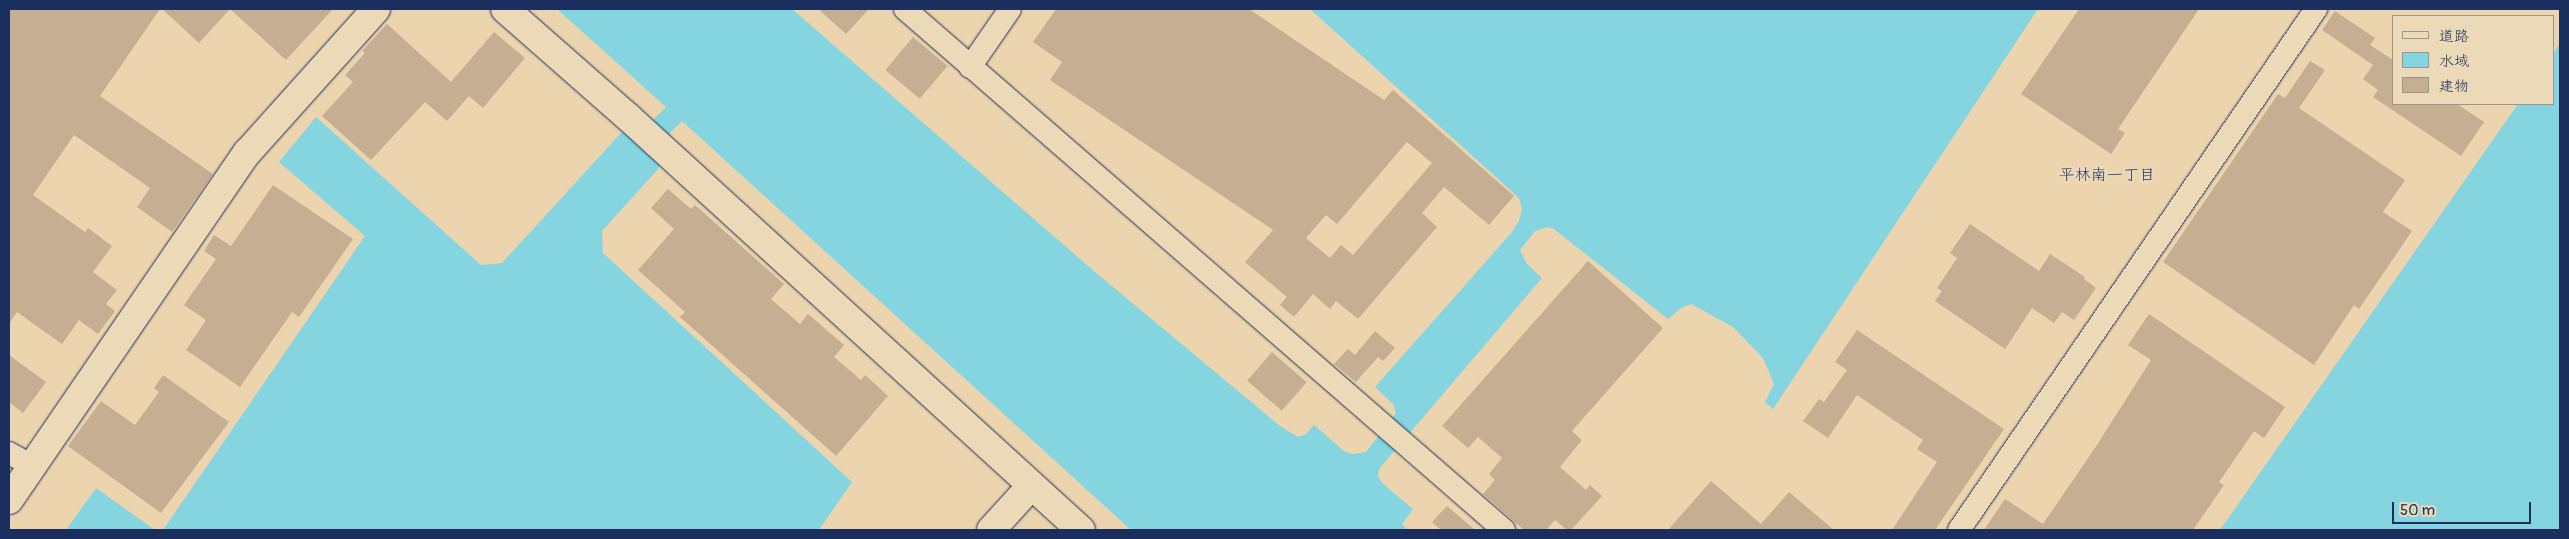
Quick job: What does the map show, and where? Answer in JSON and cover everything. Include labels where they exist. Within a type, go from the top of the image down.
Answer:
[{"type":"street","points":[[9,500],[20,460],[247,153],[376,9]]},
{"type":"street","points":[[505,9],[628,117],[1081,530]]},
{"type":"street","points":[[905,9],[1504,530]]},
{"type":"street","points":[[970,67],[1010,9]]},
{"type":"street","points":[[1960,530],[2316,9]]},
{"type":"street","points":[[991,530],[1031,486]]},
{"type":"water","points":[[557,9],[792,9],[1095,272],[1280,426],[1298,437],[1306,434],[1314,425],[1345,452],[1353,454],[1366,452],[1396,413],[1393,404],[1375,387],[1512,232],[1519,221],[1522,209],[1519,198],[1310,9],[2038,9],[1773,409],[1765,402],[1774,384],[1763,358],[1733,327],[1691,304],[1681,308],[1668,319],[1554,229],[1547,227],[1535,231],[1520,250],[1527,264],[1542,278],[1379,469],[1378,476],[1382,483],[1413,509],[1402,524],[1408,530],[1131,530],[682,121],[670,133],[658,169],[602,231],[603,253],[852,482],[819,530],[163,530],[365,236],[279,162],[316,117],[481,265],[502,263],[621,133],[653,120],[666,107]]},
{"type":"water","points":[[2560,43],[2560,530],[2220,530],[2517,105],[2554,105],[2554,52]]},
{"type":"water","points":[[96,488],[155,530],[66,530]]},
{"type":"building","points":[[9,9],[160,9],[100,96],[213,174],[172,232],[137,207],[150,188],[74,135],[33,195],[85,232],[88,228],[112,246],[93,272],[117,290],[106,304],[115,311],[98,334],[79,320],[62,344],[17,312],[9,324]]},
{"type":"building","points":[[162,9],[230,9],[199,43]]},
{"type":"building","points":[[230,9],[333,9],[286,60]]},
{"type":"building","points":[[818,9],[869,9],[846,34]]},
{"type":"building","points":[[1056,9],[1249,9],[1384,100],[1393,90],[1514,196],[1489,225],[1444,187],[1422,213],[1437,227],[1358,319],[1336,301],[1330,309],[1313,294],[1294,317],[1280,305],[1287,297],[1245,262],[1273,230],[1050,80],[1062,62],[1033,42]],"holes":[[[1407,142],[1432,163],[1353,255],[1341,245],[1330,258],[1306,238],[1326,215],[1337,224]]]},
{"type":"building","points":[[2079,9],[2199,9],[2118,129],[2125,133],[2111,154],[2021,94]]},
{"type":"building","points":[[2335,11],[2375,38],[2370,45],[2392,59],[2392,105],[2458,105],[2484,122],[2461,156],[2373,97],[2378,90],[2363,79],[2373,65],[2322,30]]},
{"type":"building","points":[[387,24],[451,82],[494,32],[525,58],[483,108],[469,96],[447,121],[425,102],[371,160],[322,116],[353,82],[345,75],[365,53],[362,51]]},
{"type":"building","points":[[913,37],[947,66],[920,99],[885,70]]},
{"type":"building","points":[[2310,61],[2325,70],[2299,108],[2405,180],[2383,212],[2412,231],[2359,309],[2354,305],[2314,365],[2163,262],[2278,94],[2285,98]]},
{"type":"building","points":[[273,185],[353,239],[299,317],[292,312],[240,387],[186,350],[206,320],[184,305],[216,259],[204,251],[214,235],[231,246]]},
{"type":"building","points":[[668,189],[691,209],[695,205],[784,284],[771,299],[800,324],[808,314],[844,345],[834,357],[861,380],[865,375],[888,396],[836,456],[680,317],[685,312],[638,270],[674,229],[651,208]]},
{"type":"building","points":[[1970,224],[2039,271],[2050,254],[2085,277],[2084,279],[2096,288],[2074,320],[2062,312],[2054,323],[2032,308],[2005,349],[1935,301],[1942,291],[1937,288],[1957,258],[1950,253]]},
{"type":"building","points":[[1588,261],[1663,328],[1572,431],[1582,440],[1560,467],[1586,490],[1590,485],[1602,496],[1571,530],[1567,530],[1555,520],[1546,530],[1524,530],[1483,494],[1495,480],[1489,474],[1502,458],[1478,437],[1468,448],[1442,426]]},
{"type":"building","points":[[2149,314],[2285,407],[2264,438],[2254,431],[2219,482],[2224,485],[2193,530],[1984,530],[2005,499],[2043,524],[2095,448],[2151,360],[2128,345]]},
{"type":"building","points":[[1857,330],[2004,429],[1935,530],[1892,530],[1937,462],[1917,449],[1923,440],[1857,395],[1828,438],[1803,421],[1819,399],[1824,402],[1847,370],[1835,362]]},
{"type":"building","points":[[1375,331],[1395,348],[1383,361],[1378,357],[1356,382],[1334,364],[1348,349],[1355,355]]},
{"type":"building","points":[[1272,352],[1307,382],[1282,411],[1247,381]]},
{"type":"building","points":[[9,355],[46,382],[23,413],[9,402]]},
{"type":"building","points":[[163,375],[229,422],[161,513],[68,446],[101,401],[135,425],[159,392],[154,388]]},
{"type":"building","points":[[1711,481],[1761,524],[1789,492],[1834,530],[1668,530]]},
{"type":"building","points":[[1447,506],[1475,530],[1441,530],[1432,522]]},
{"type":"district","name":"平林南一丁目","points":[[2107,175]]}]
